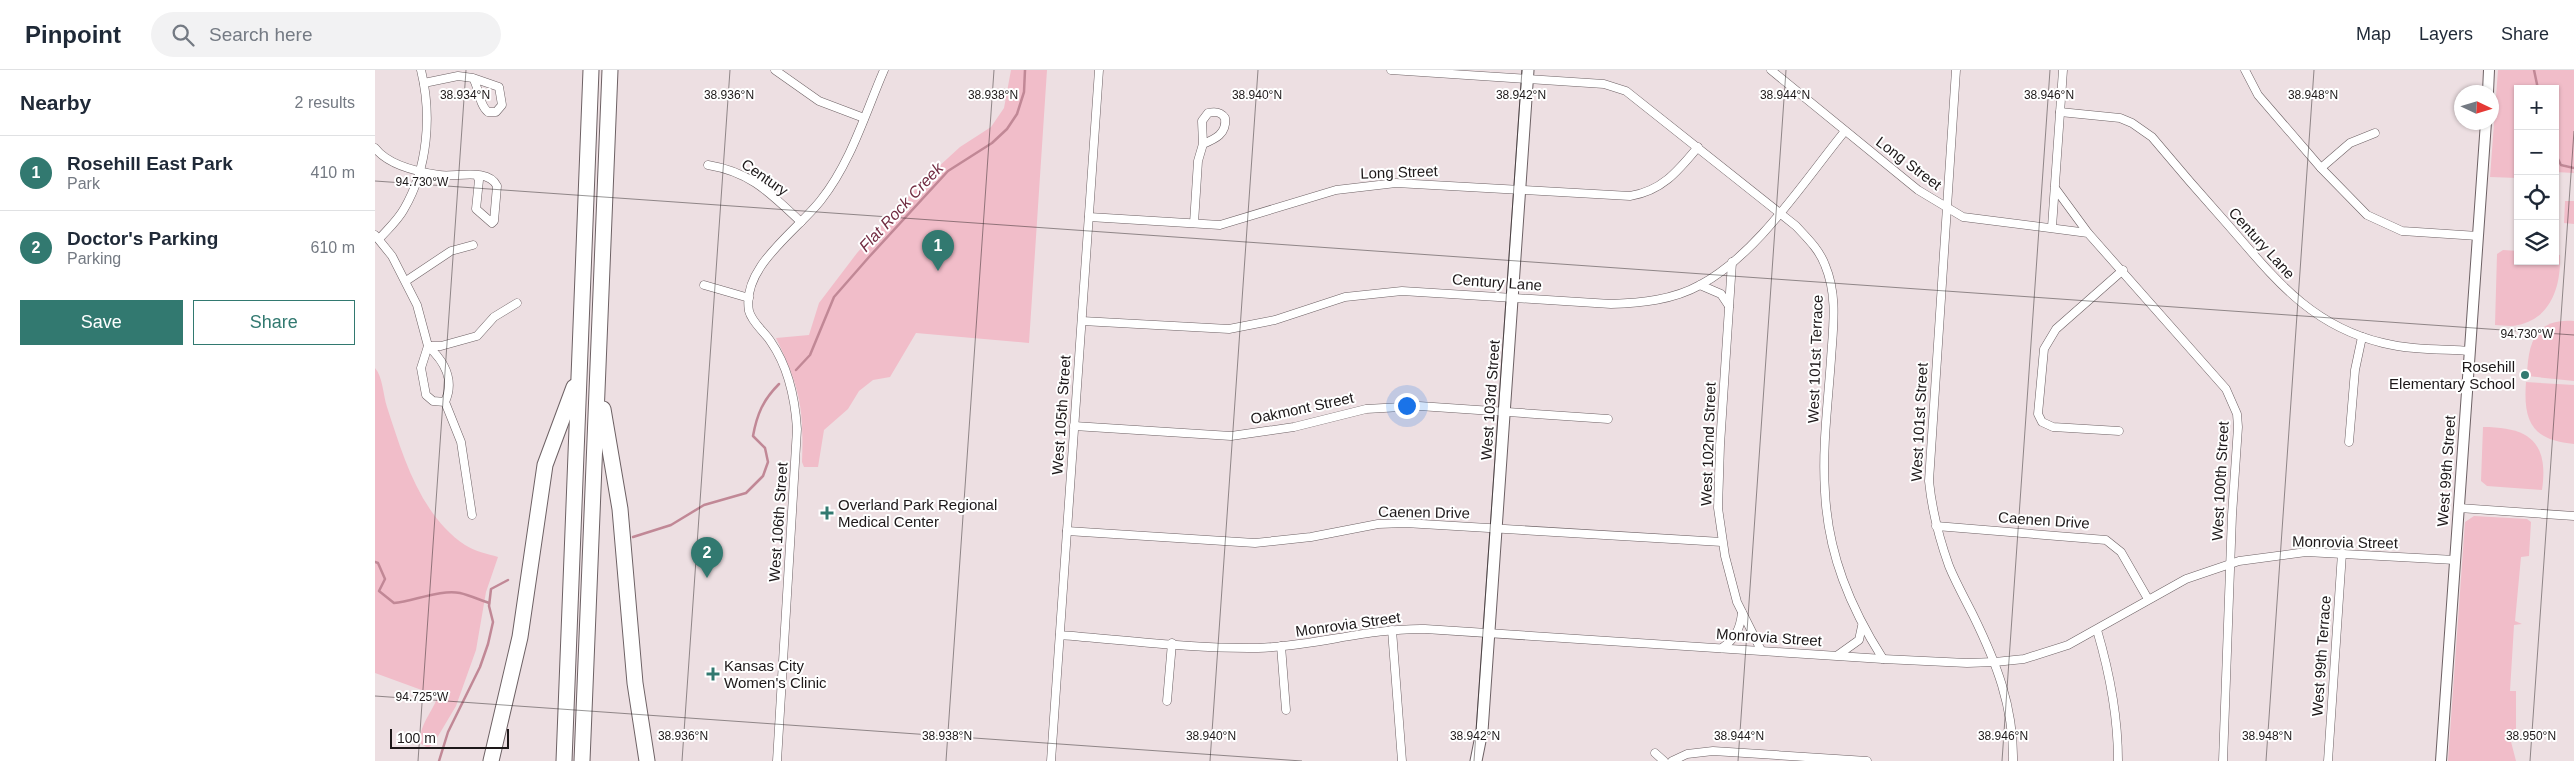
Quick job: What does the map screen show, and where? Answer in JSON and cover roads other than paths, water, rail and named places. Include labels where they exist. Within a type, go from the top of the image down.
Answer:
[{"type":"highway","points":[[564,761],[591,70]]},
{"type":"highway","points":[[581,761],[610,70]]},
{"type":"highway","points":[[491,761],[520,637],[545,465],[579,374]]},
{"type":"highway","points":[[598,378],[620,509],[635,684],[647,761]]},
{"type":"main road","name":"West 103rd Street","points":[[1476,761],[1482,731],[1528,75]]},
{"type":"main road","name":"West 103rd Street","points":[[1482,731],[1484,761]]},
{"type":"street","points":[[421,70],[424,83],[427,124],[419,170],[403,210],[377,237],[386,246],[406,281],[417,305],[428,346],[444,363],[449,378],[450,391],[445,402],[461,442],[472,515]]},
{"type":"street","points":[[775,70],[819,101],[864,118]]},
{"type":"street","points":[[703,285],[749,298],[750,284],[756,274],[821,201],[837,177],[884,70]]},
{"type":"street","name":"West 105th Street","points":[[1051,761],[1099,70]]},
{"type":"street","name":"West 101st Terrace","points":[[1391,70],[1528,75],[1604,84],[1626,91],[1796,226],[1816,248],[1833,289],[1834,318],[1824,460],[1827,522],[1837,565],[1862,626],[1883,659]]},
{"type":"street","name":"Long Street","points":[[1771,70],[1918,190],[1946,207],[1976,220],[2052,227]]},
{"type":"street","name":"West 101st Street","points":[[1955,70],[1929,460],[1931,507],[1950,568],[1995,662],[2004,687],[2011,718],[2013,761]]},
{"type":"street","points":[[2063,70],[2052,227],[2088,232]]},
{"type":"street","points":[[2245,70],[2258,95],[2357,207],[2385,226],[2414,233],[2478,236]]},
{"type":"street","points":[[2488,85],[2489,70]]},
{"type":"street","points":[[424,83],[458,76],[473,78],[499,87],[502,105],[496,112],[488,112],[484,109],[478,85],[473,78]]},
{"type":"street","name":"Century Lane","points":[[2060,112],[2112,116],[2132,122],[2152,137],[2290,294],[2320,317],[2362,337],[2406,347],[2470,351]]},
{"type":"street","name":"West 99th Street","points":[[2441,761],[2485,130]]},
{"type":"street","name":"Century Lane","points":[[1082,321],[1229,329],[1275,320],[1326,302],[1372,292],[1409,291],[1633,303],[1671,296],[1700,285],[1743,254],[1845,131]]},
{"type":"street","points":[[2321,168],[2350,143],[2375,133]]},
{"type":"street","points":[[1194,224],[1198,161],[1203,144]]},
{"type":"street","name":"Long Street","points":[[1089,217],[1194,224],[1227,224],[1297,200],[1369,185],[1423,183],[1616,196],[1637,194],[1665,183],[1677,172],[1697,147]]},
{"type":"street","points":[[375,148],[390,161],[439,176],[471,174],[491,179],[497,186],[495,217],[492,223],[476,209],[479,180],[477,176]]},
{"type":"street","name":"Century","points":[[708,165],[731,169],[748,178],[771,194],[801,222]]},
{"type":"street","name":"West 100th Street","points":[[2055,188],[2088,232],[2226,389],[2237,414],[2230,564],[2229,667],[2223,761]]},
{"type":"street","points":[[406,281],[451,251],[473,244]]},
{"type":"street","name":"West 102nd Street","points":[[1732,262],[1718,485],[1722,542],[1728,573],[1742,613],[1761,650]]},
{"type":"street","points":[[2119,431],[2053,427],[2041,422],[2038,414],[2044,349],[2048,340],[2055,329],[2123,270]]},
{"type":"street","points":[[1700,285],[1721,294],[1729,306]]},
{"type":"street","name":"West 106th Street","points":[[749,298],[749,313],[772,342],[785,370],[794,398],[797,429],[777,761]]},
{"type":"street","points":[[428,346],[441,346],[477,336],[494,316],[517,303]]},
{"type":"street","points":[[2349,442],[2355,370],[2362,337]]},
{"type":"street","points":[[428,346],[421,368],[426,395],[433,401],[445,402]]},
{"type":"street","name":"Oakmont Street","points":[[1074,426],[1231,436],[1269,432],[1340,414],[1394,406],[1505,411],[1608,419]]},
{"type":"street","points":[[2459,508],[2574,516]]},
{"type":"street","name":"Caenen Drive","points":[[1067,531],[1255,542],[1311,537],[1378,524],[1427,523],[1722,542]]},
{"type":"street","name":"Caenen Drive","points":[[1936,526],[2106,540],[2121,552],[2148,599]]},
{"type":"street","name":"Monrovia Street","points":[[1060,635],[1230,647],[1281,646],[1392,630],[1425,629],[1883,659],[1967,663],[1995,662],[2024,659],[2049,652],[2097,630],[2148,599],[2186,579],[2230,564],[2272,555],[2342,553],[2455,560]]},
{"type":"street","name":"West 99th Terrace","points":[[2329,761],[2342,553]]},
{"type":"street","points":[[1722,648],[1733,640],[1741,626],[1742,613]]},
{"type":"street","points":[[1837,656],[1859,640],[1862,626]]},
{"type":"street","points":[[1392,630],[1401,761]]},
{"type":"street","points":[[2097,630],[2112,684],[2117,718],[2118,761]]},
{"type":"street","points":[[1167,701],[1171,643]]},
{"type":"street","points":[[1281,646],[1286,710]]},
{"type":"street","points":[[1672,761],[1687,754],[1713,751],[1867,761]]},
{"type":"street","points":[[1655,753],[1664,761]]},
{"type":"waterway","name":"Flat Rock Creek","points":[[796,370],[810,355],[834,297],[869,257],[948,171],[992,143],[1007,129],[1017,114],[1024,92],[1025,70]]},
{"type":"waterway","points":[[2534,70],[2537,85]]},
{"type":"waterway","points":[[2559,161],[2561,165],[2574,168]]},
{"type":"waterway","name":"Flat Rock Creek","points":[[633,537],[671,525],[704,505],[746,493],[763,476],[768,462],[765,448],[753,436],[761,408],[779,384]]},
{"type":"waterway","points":[[375,562],[378,563],[385,579],[379,591],[394,603],[453,592],[489,603]]},
{"type":"waterway","points":[[439,761],[448,732],[480,667],[488,644],[493,622],[489,606],[491,589],[508,580]]},
{"type":"place","name":"Rosehill East Park","points":[[938,271]]},
{"type":"place","name":"Rosehill Elementary School","points":[[2525,375]]},
{"type":"place","name":"Overland Park Regional Medical Center","points":[[827,513]]},
{"type":"place","name":"Doctor's Parking","points":[[707,578]]},
{"type":"place","name":"Kansas City Women's Clinic","points":[[713,674]]}]
